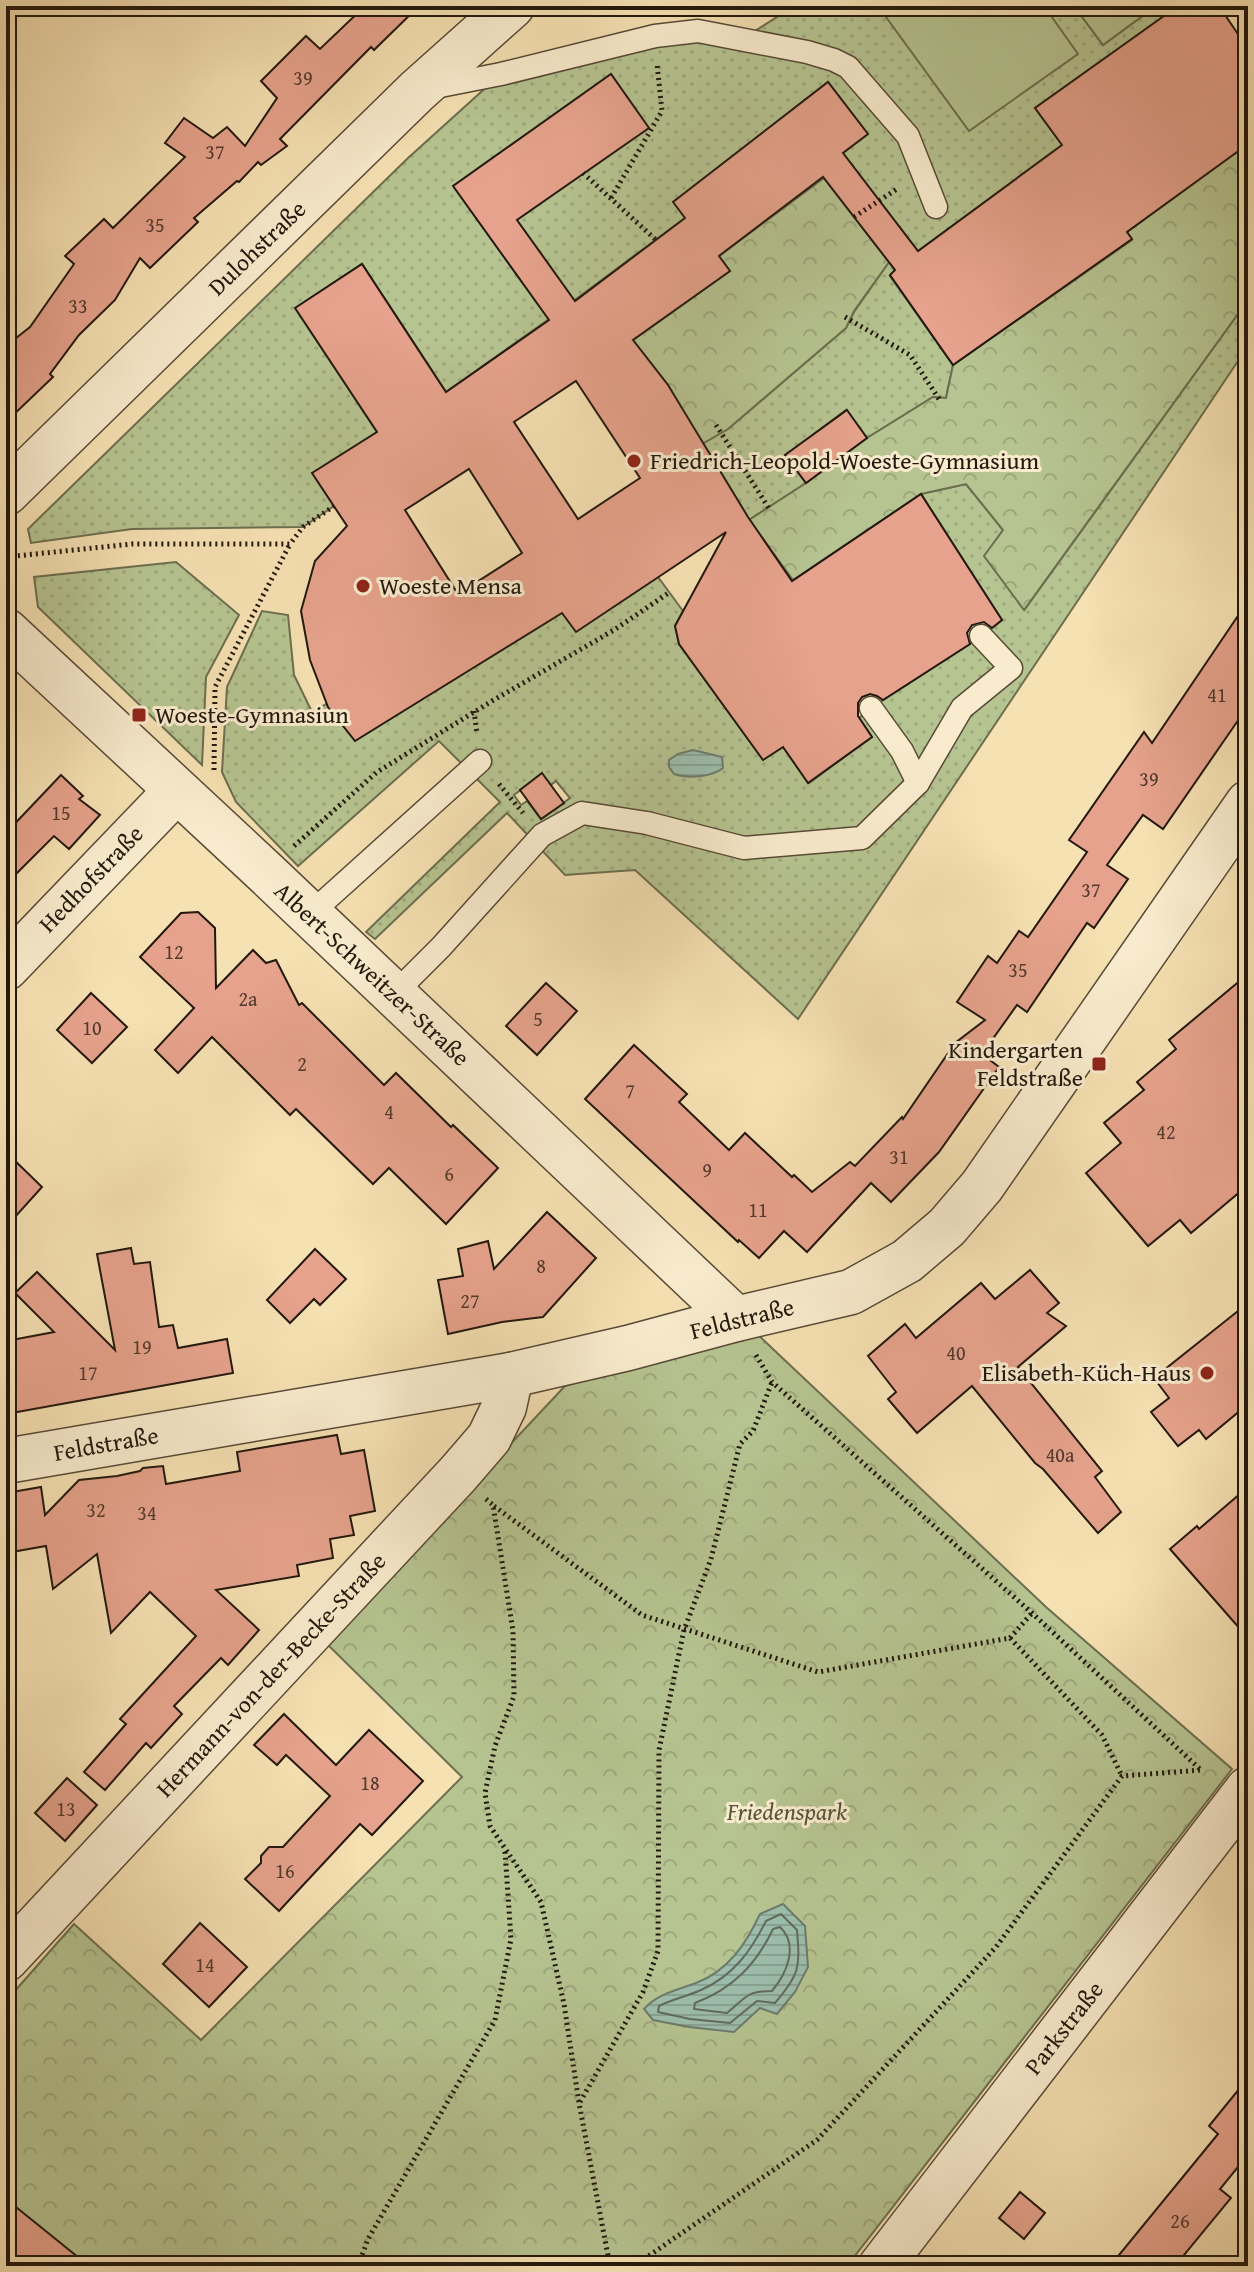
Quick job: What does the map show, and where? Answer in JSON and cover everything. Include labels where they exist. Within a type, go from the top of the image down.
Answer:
[{"type":"street","name":"Dulohstraße","points":[[6,493],[417,91],[512,6]]},
{"type":"street","name":"Albert-Schweitzer-Straße","points":[[6,631],[736,1319]]},
{"type":"street","name":"Hedhofstraße","points":[[6,968],[176,791]]},
{"type":"street","name":"Feldstraße","points":[[6,1461],[511,1375],[851,1292],[907,1261],[947,1227],[982,1186],[1248,803]]},
{"type":"street","name":"Hermann-von-der-Becke-Straße","points":[[6,1959],[458,1474],[489,1438],[504,1407],[511,1375]]},
{"type":"street","name":"Parkstraße","points":[[881,2266],[1244,1795]]},
{"type":"lane","points":[[417,91],[655,36],[698,31],[807,52],[848,67],[908,136],[936,207]]},
{"type":"lane","points":[[394,994],[542,835],[582,813],[647,823],[744,848],[862,838],[918,783],[962,708],[1011,668],[981,636]]},
{"type":"lane","points":[[871,708],[902,751],[918,783]]},
{"type":"lane","points":[[309,915],[480,761]]},
{"type":"path","points":[[611,198],[662,111],[655,36]]},
{"type":"path","points":[[583,173],[656,240]]},
{"type":"path","points":[[854,217],[921,173]]},
{"type":"path","points":[[845,317],[910,355],[941,402]]},
{"type":"path","points":[[716,425],[770,510]]},
{"type":"path","points":[[219,830],[214,776],[215,687],[290,544],[303,527],[334,506]]},
{"type":"path","points":[[6,557],[132,544],[290,544]]},
{"type":"path","points":[[265,872],[377,772],[614,630],[670,592]]},
{"type":"path","points":[[736,1319],[772,1382],[1032,1613],[1201,1770],[1244,1795]]},
{"type":"path","points":[[579,2103],[643,1992],[658,1951],[659,1750],[684,1630],[711,1559],[740,1444],[753,1431],[772,1382]]},
{"type":"path","points":[[458,1474],[493,1505],[642,1615],[818,1672],[1010,1638],[1032,1613]]},
{"type":"path","points":[[493,1505],[513,1631],[514,1696],[495,1746],[485,1793],[490,1826],[541,1902],[564,2004],[610,2266]]},
{"type":"path","points":[[1010,1638],[1102,1735],[1122,1776]]},
{"type":"path","points":[[634,2266],[817,2140],[996,1947],[1122,1776],[1201,1770]]},
{"type":"path","points":[[358,2266],[368,2239],[495,2020],[511,1939],[505,1850]]},
{"type":"green space","points":[[794,6],[1074,6],[1103,45],[1156,6],[1178,6],[1035,108],[1062,145],[918,251],[843,153],[867,133],[828,82],[674,202],[685,218],[446,392],[362,264],[296,308],[377,432],[313,473],[334,506],[303,527],[132,529],[31,543],[28,529],[408,158],[501,74],[655,36],[744,38]]},
{"type":"green space","points":[[878,6],[1044,6],[1078,54],[969,131]]},
{"type":"green space","points":[[1074,6],[1156,6],[1103,45]]},
{"type":"green space","points":[[1248,144],[1248,300],[1024,610],[984,556],[1003,530],[966,484],[921,494],[793,580],[749,520],[867,438],[933,397],[946,398],[953,365],[1132,240],[1127,232]]},
{"type":"green space","points":[[824,178],[889,262],[854,311],[846,328],[728,429],[702,444],[668,385],[633,340],[730,271],[719,256]]},
{"type":"green space","points":[[889,262],[895,270],[890,276],[953,365],[946,398],[933,397],[867,438],[846,410],[786,455],[806,483],[749,520],[702,444],[728,429],[846,328]]},
{"type":"green space","points":[[1248,300],[1248,346],[798,1019],[635,870],[565,875],[507,813],[375,939],[366,932],[500,802],[439,741],[298,866],[236,802],[222,772],[227,687],[262,611],[288,615],[294,675],[312,712],[326,704],[355,740],[562,613],[658,577],[683,611],[675,626],[679,644],[763,760],[783,747],[809,783],[872,737],[859,718],[1002,620],[921,494],[966,484],[1003,530],[985,557],[1025,609]],"holes":[[[542,774],[551,785],[556,781],[570,798],[541,819],[527,801],[521,805],[514,795]]]},
{"type":"green space","points":[[176,562],[239,615],[206,677],[202,765],[38,607],[34,577]]},
{"type":"green space","name":"Friedenspark","points":[[753,1330],[1046,1607],[1232,1769],[847,2266],[6,2266],[6,2001],[74,1924],[201,2040],[462,1777],[325,1642],[565,1386]]},
{"type":"water","points":[[693,750],[722,757],[723,768],[700,776],[674,774],[669,760]]},
{"type":"water","points":[[783,1904],[805,1926],[808,1967],[795,1992],[777,2014],[760,2008],[734,2032],[653,2020],[644,2009],[649,2004],[718,1971],[742,1946],[760,1914]]},
{"type":"building","points":[[365,6],[419,6],[374,50],[371,47],[280,139],[287,146],[261,165],[258,162],[239,182],[194,218],[198,222],[150,268],[140,258],[115,300],[79,335],[50,374],[53,377],[6,422],[6,346],[30,327],[74,264],[65,256],[104,219],[113,228],[185,157],[165,143],[184,118],[213,138],[227,127],[245,146],[277,98],[261,81],[306,36],[320,49]]},
{"type":"building","points":[[1178,6],[1219,6],[1248,49],[1248,144],[1127,232],[1132,239],[953,365],[890,275],[895,270],[823,177],[719,256],[730,271],[633,340],[668,385],[748,517],[792,581],[921,494],[1002,620],[992,628],[984,622],[972,625],[967,633],[970,644],[883,700],[870,694],[862,697],[858,703],[858,716],[872,737],[808,783],[783,747],[763,760],[679,644],[675,626],[726,532],[576,632],[562,613],[355,741],[328,707],[310,660],[301,611],[315,561],[347,526],[312,473],[377,432],[295,308],[362,264],[446,392],[549,320],[453,186],[611,74],[649,128],[517,220],[575,301],[685,218],[673,202],[828,82],[868,134],[843,153],[918,251],[1062,145],[1035,108]],"holes":[[[576,381],[640,478],[578,519],[514,422]],[[469,469],[522,553],[458,594],[405,510]]]},
{"type":"building","points":[[847,410],[867,438],[806,483],[785,455]]},
{"type":"building","points":[[1248,601],[1248,706],[1163,829],[1143,815],[1107,865],[1128,879],[1094,928],[1087,923],[1027,1012],[1017,1005],[982,1054],[999,1067],[939,1152],[891,1202],[871,1183],[807,1252],[784,1231],[759,1258],[585,1099],[634,1045],[687,1094],[679,1102],[729,1150],[745,1133],[812,1192],[850,1162],[855,1166],[903,1119],[955,1043],[985,1020],[957,1002],[988,956],[997,963],[1019,931],[1028,937],[1087,852],[1069,840],[1144,732],[1152,743]]},
{"type":"building","points":[[542,773],[564,803],[541,819],[520,790]]},
{"type":"building","points":[[61,775],[83,796],[79,799],[100,815],[69,849],[54,836],[6,884],[6,833]]},
{"type":"building","points":[[198,912],[215,928],[216,988],[253,950],[266,963],[276,960],[299,1005],[302,1003],[384,1085],[396,1073],[498,1168],[446,1224],[389,1168],[373,1184],[296,1109],[290,1115],[212,1037],[178,1073],[155,1050],[194,1008],[140,957],[181,913]]},
{"type":"building","points":[[1248,974],[1248,1185],[1191,1233],[1180,1220],[1148,1246],[1086,1173],[1121,1143],[1104,1123],[1144,1090],[1137,1082],[1176,1049],[1169,1040]]},
{"type":"building","points":[[546,983],[577,1011],[537,1055],[506,1026]]},
{"type":"building","points":[[91,993],[127,1027],[92,1063],[57,1030]]},
{"type":"building","points":[[6,1152],[42,1187],[6,1227]]},
{"type":"building","points":[[547,1212],[596,1258],[543,1317],[448,1334],[438,1280],[463,1276],[458,1249],[488,1241],[494,1269]]},
{"type":"building","points":[[131,1248],[134,1264],[150,1262],[159,1327],[173,1325],[178,1348],[227,1339],[233,1373],[6,1414],[6,1341],[54,1332],[15,1293],[37,1272],[115,1350],[97,1254]]},
{"type":"building","points":[[315,1249],[346,1279],[320,1305],[314,1299],[290,1323],[267,1300]]},
{"type":"building","points":[[1030,1270],[1059,1303],[1047,1313],[1066,1326],[1018,1367],[1102,1471],[1095,1477],[1121,1512],[1098,1533],[972,1386],[917,1433],[888,1399],[896,1392],[868,1356],[905,1324],[916,1338],[981,1283],[995,1299]]},
{"type":"building","name":"Elisabeth-Küch-Haus","points":[[1248,1303],[1248,1404],[1206,1439],[1199,1430],[1178,1446],[1151,1412],[1169,1398],[1154,1378]]},
{"type":"building","points":[[337,1435],[341,1454],[364,1450],[375,1511],[350,1516],[354,1535],[330,1539],[333,1558],[297,1565],[299,1576],[216,1590],[259,1630],[228,1665],[221,1658],[174,1706],[182,1714],[151,1748],[146,1743],[105,1790],[84,1772],[126,1724],[120,1719],[196,1636],[150,1592],[111,1633],[97,1554],[53,1589],[46,1546],[6,1553],[6,1493],[41,1487],[45,1515],[79,1480],[163,1466],[166,1484],[240,1471],[237,1452]]},
{"type":"building","points":[[1248,1487],[1248,1638],[1170,1549]]},
{"type":"building","points":[[284,1714],[336,1765],[369,1730],[423,1781],[372,1835],[360,1824],[279,1911],[245,1879],[261,1863],[261,1856],[269,1847],[283,1847],[330,1796],[286,1755],[277,1765],[254,1745]]},
{"type":"building","points":[[67,1778],[97,1805],[65,1841],[35,1813]]},
{"type":"building","points":[[200,1923],[247,1967],[209,2007],[163,1964]]},
{"type":"building","points":[[1248,2078],[1248,2158],[1220,2189],[1231,2198],[1175,2266],[1110,2266],[1218,2134],[1209,2126]]},
{"type":"building","points":[[1020,2192],[1045,2213],[1024,2239],[999,2218]]},
{"type":"building","points":[[6,2199],[89,2266],[6,2266]]},
{"type":"place","name":"Friedrich-Leopold-Woeste-Gymnasium","points":[[634,461]]},
{"type":"place","name":"Woeste Mensa","points":[[363,586]]},
{"type":"place","name":"Woeste-Gymnasiun","points":[[139,715]]},
{"type":"place","name":"Kindergarten Feldstraße","points":[[1099,1064]]},
{"type":"place","name":"Elisabeth-Küch-Haus","points":[[1207,1373]]}]
